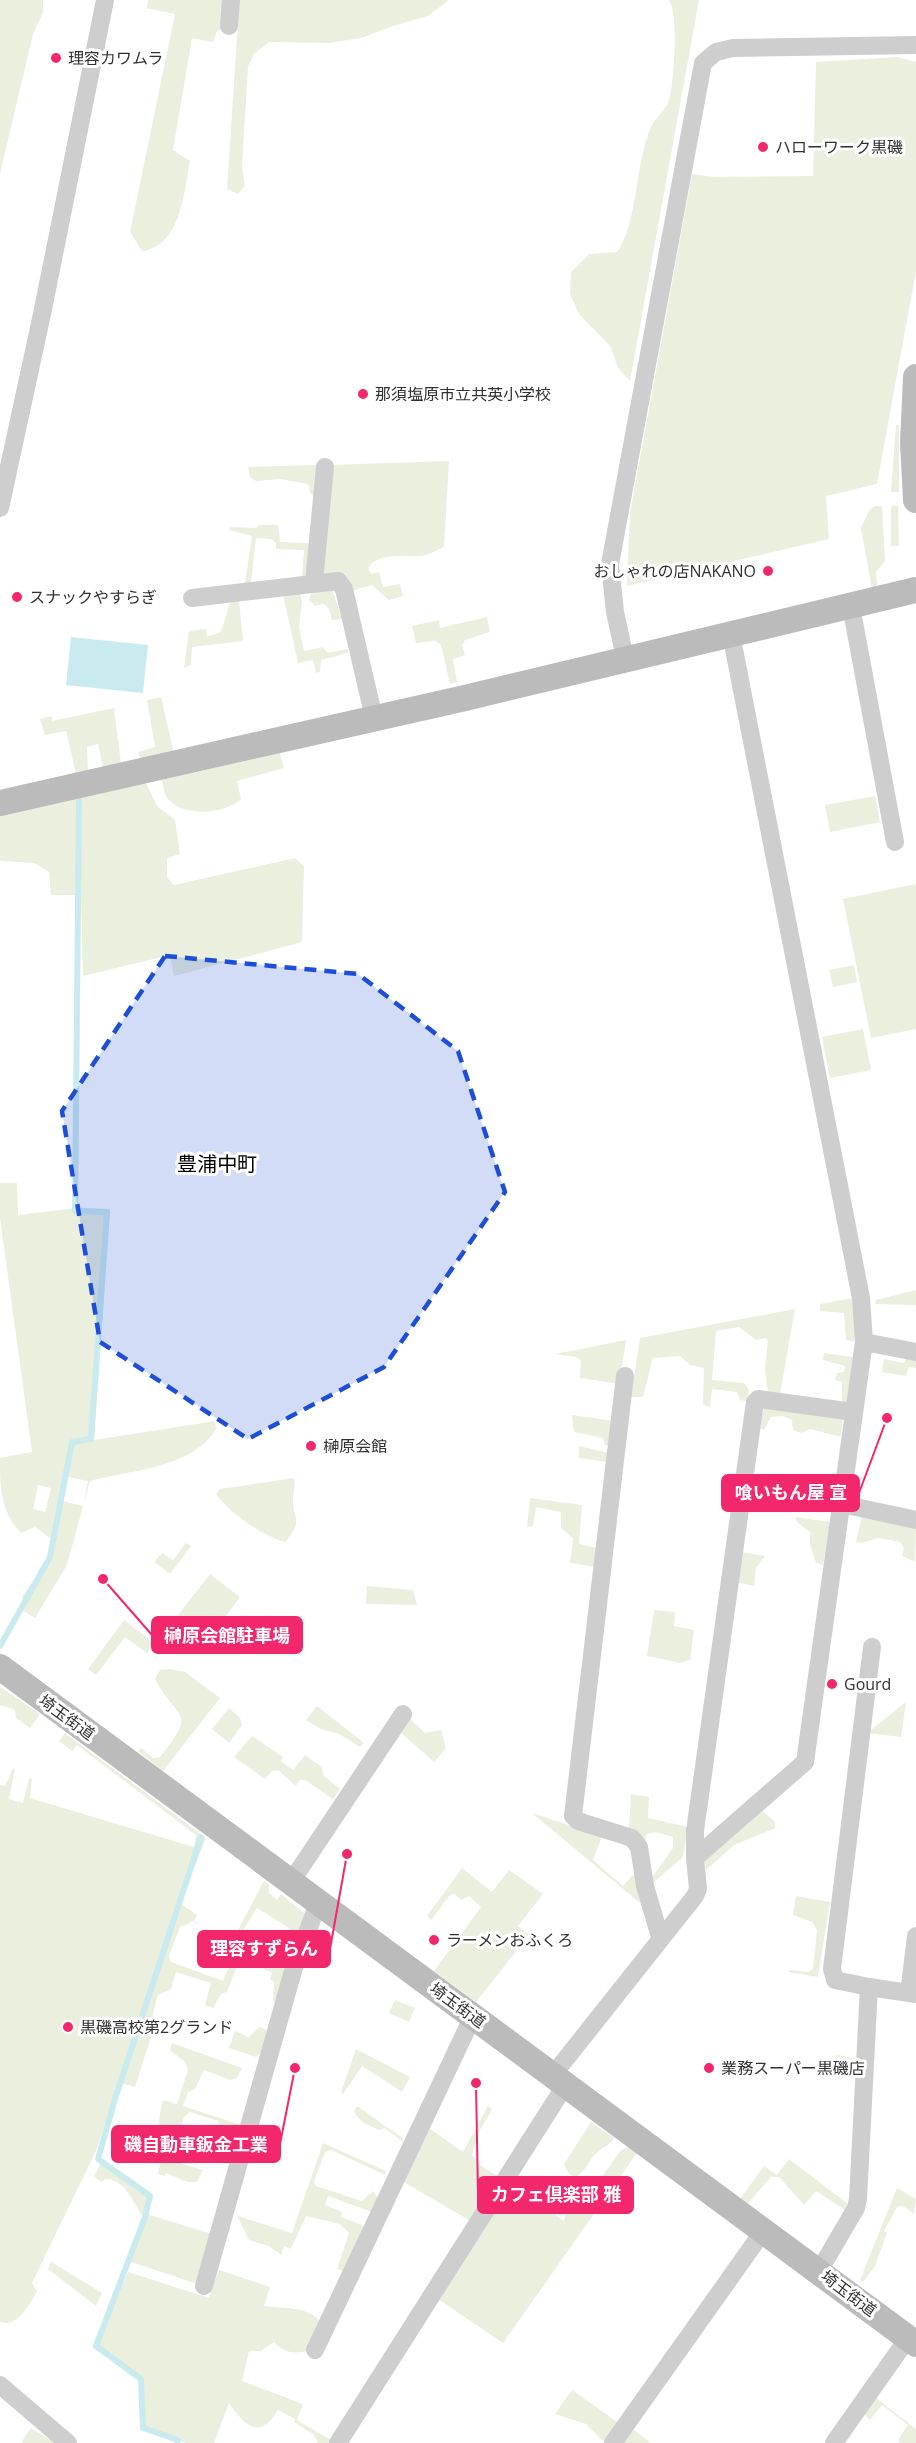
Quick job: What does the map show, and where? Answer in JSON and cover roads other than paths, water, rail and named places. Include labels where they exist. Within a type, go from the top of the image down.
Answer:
[{"type":"street","points":[[0,508],[42,314],[105,0]]},
{"type":"street","points":[[229,26],[231,0]]},
{"type":"street","points":[[625,658],[615,612],[610,564],[703,63],[716,52],[732,48],[916,45]]},
{"type":"street","points":[[916,377],[913,442],[916,500]]},
{"type":"street","points":[[314,582],[325,467]]},
{"type":"street","points":[[192,598],[338,581],[344,590],[374,718]]},
{"type":"street","points":[[0,803],[374,718],[916,590]]},
{"type":"street","points":[[851,606],[895,842]]},
{"type":"street","points":[[695,1858],[805,1762],[864,1342],[861,1298],[731,634]]},
{"type":"street","points":[[864,1342],[916,1352]]},
{"type":"street","points":[[625,1376],[573,1816],[578,1821],[632,1838],[639,1847],[645,1886],[660,1937]]},
{"type":"street","points":[[338,2443],[559,2079],[660,1937],[698,1889],[695,1858],[696,1819],[755,1402],[758,1399],[854,1412]]},
{"type":"street","points":[[842,1504],[916,1520]]},
{"type":"street","points":[[872,1647],[832,1969],[835,1980],[841,1983],[912,1993],[916,1936]]},
{"type":"street","name":"埼玉街道","points":[[0,1667],[912,2341]]},
{"type":"street","points":[[291,1882],[403,1714]]},
{"type":"street","points":[[204,2286],[293,1971],[318,1903]]},
{"type":"street","points":[[819,2271],[856,2208],[858,2199],[858,2154],[869,1987]]},
{"type":"street","points":[[315,2350],[473,2016]]},
{"type":"street","points":[[613,2443],[764,2230]]},
{"type":"street","points":[[834,2443],[912,2341]]},
{"type":"street","points":[[0,2385],[69,2443]]},
{"type":"water","points":[[71,637],[148,645],[143,693],[66,685]]},
{"type":"waterway","points":[[0,1646],[50,1557],[72,1442],[91,1439],[107,1212],[75,1211],[79,801]]},
{"type":"waterway","points":[[177,2443],[178,2440],[143,2428],[141,2379],[96,2346],[145,2217],[150,2196],[98,2159],[116,2096],[201,1837]]},
{"type":"place","name":"理容カワムラ","points":[[56,58]]},
{"type":"place","name":"ハローワーク黒磯","points":[[763,147]]},
{"type":"place","name":"那須塩原市立共英小学校","points":[[363,394]]},
{"type":"place","name":"おしゃれの店NAKANO","points":[[768,571]]},
{"type":"place","name":"スナックやすらぎ","points":[[17,597]]},
{"type":"place","name":"喰いもん屋 宣","points":[[887,1418]]},
{"type":"place","name":"榊原会館","points":[[311,1446]]},
{"type":"place","name":"榊原会館駐車場","points":[[103,1579]]},
{"type":"place","name":"Gourd","points":[[832,1684]]},
{"type":"place","name":"理容すずらん","points":[[347,1854]]},
{"type":"place","name":"ラーメンおふくろ","points":[[434,1940]]},
{"type":"place","name":"黒磯高校第2グランド","points":[[68,2027]]},
{"type":"place","name":"磯自動車鈑金工業","points":[[295,2068]]},
{"type":"place","name":"業務スーパー黒磯店","points":[[709,2068]]},
{"type":"place","name":"カフェ倶楽部 雅","points":[[476,2083]]},
{"type":"district","name":"豊浦中町","points":[[217,1163]]}]
